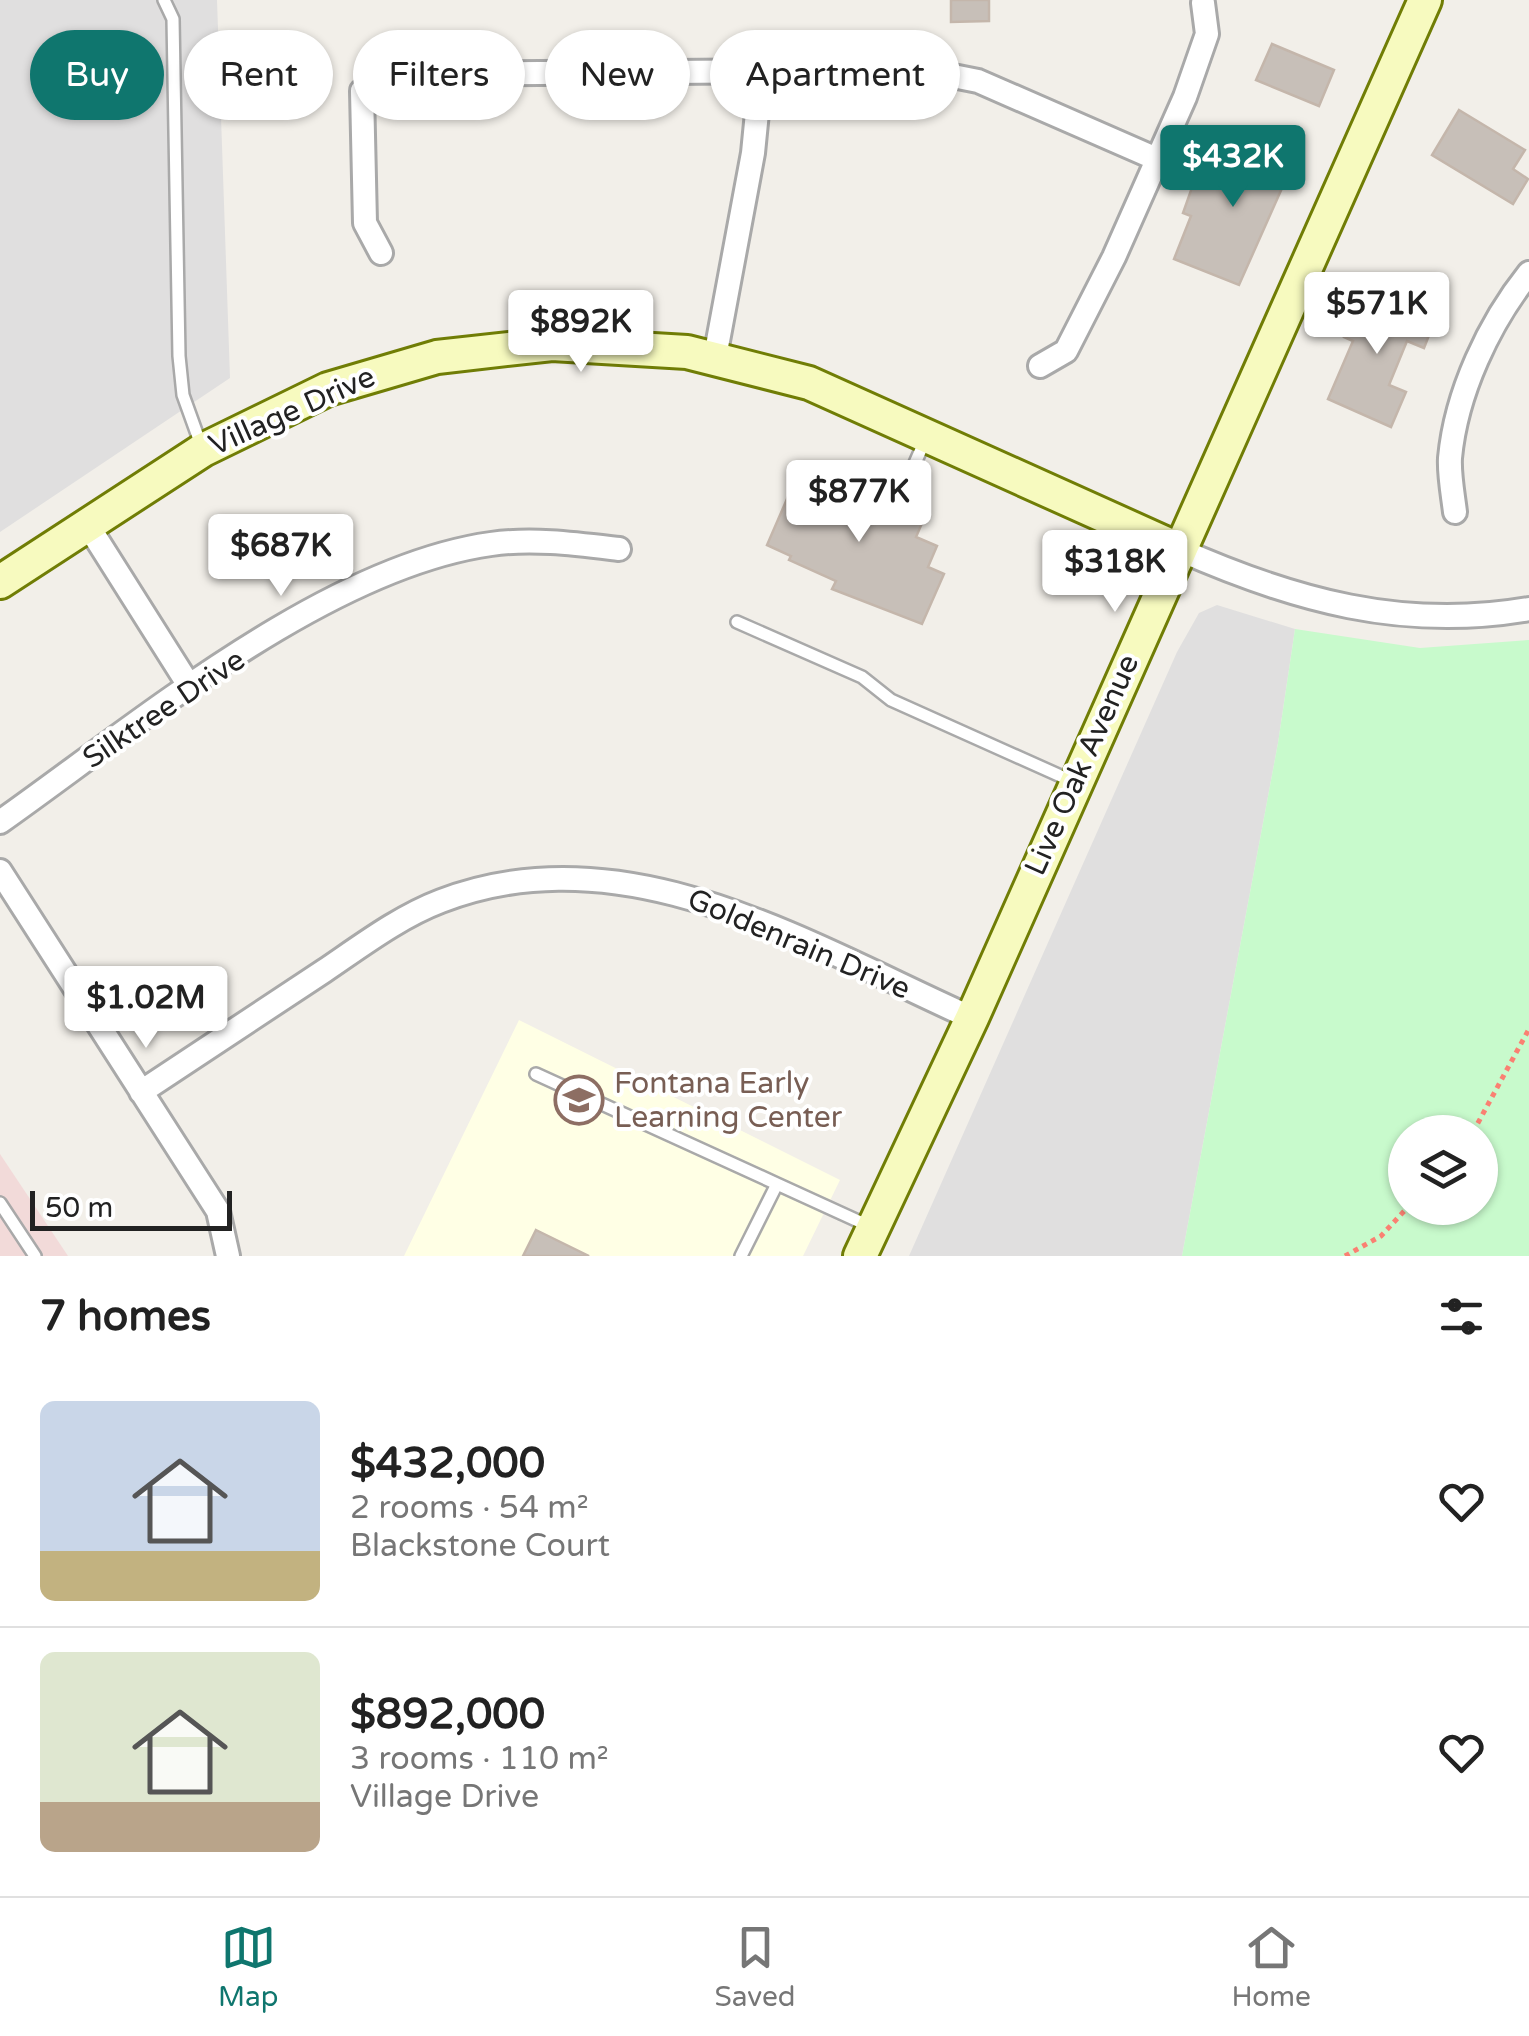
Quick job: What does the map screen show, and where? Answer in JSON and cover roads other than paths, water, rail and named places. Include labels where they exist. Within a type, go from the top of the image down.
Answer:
[{"type":"street","name":"Live Oak Avenue","points":[[866,1242],[972,1018],[1425,0]]},
{"type":"street","points":[[1040,366],[1066,350],[1159,160],[1207,34],[1203,3]]},
{"type":"street","points":[[381,254],[364,224],[362,91],[397,74],[710,72]]},
{"type":"street","points":[[960,76],[1159,160]]},
{"type":"street","points":[[715,357],[756,120]]},
{"type":"street","points":[[1455,512],[1450,460],[1465,394],[1497,320],[1529,273]]},
{"type":"street","name":"Village Drive","points":[[0,582],[203,450],[328,389],[437,357],[552,344],[624,345],[715,357],[808,383],[1283,593],[1349,610],[1442,618],[1529,609]]},
{"type":"street","points":[[87,524],[190,687]]},
{"type":"street","name":"Silktree Drive","points":[[0,822],[190,687],[349,588],[422,560],[494,543],[552,542],[619,548]]},
{"type":"street","points":[[0,871],[218,1211],[228,1256]]},
{"type":"street","name":"Goldenrain Drive","points":[[141,1092],[408,918],[468,894],[550,880],[624,882],[697,899],[972,1018]]},
{"type":"lane","points":[[164,0],[173,19],[179,356],[183,394],[203,450]]},
{"type":"lane","points":[[898,502],[928,434]]},
{"type":"lane","points":[[738,622],[862,677],[891,700],[1074,782]]},
{"type":"lane","points":[[536,1074],[776,1184],[866,1242]]},
{"type":"lane","points":[[741,1256],[776,1184]]},
{"type":"lane","points":[[0,1203],[35,1256]]},
{"type":"place","name":"Fontana Early Learning Center","points":[[579,1100]]}]
